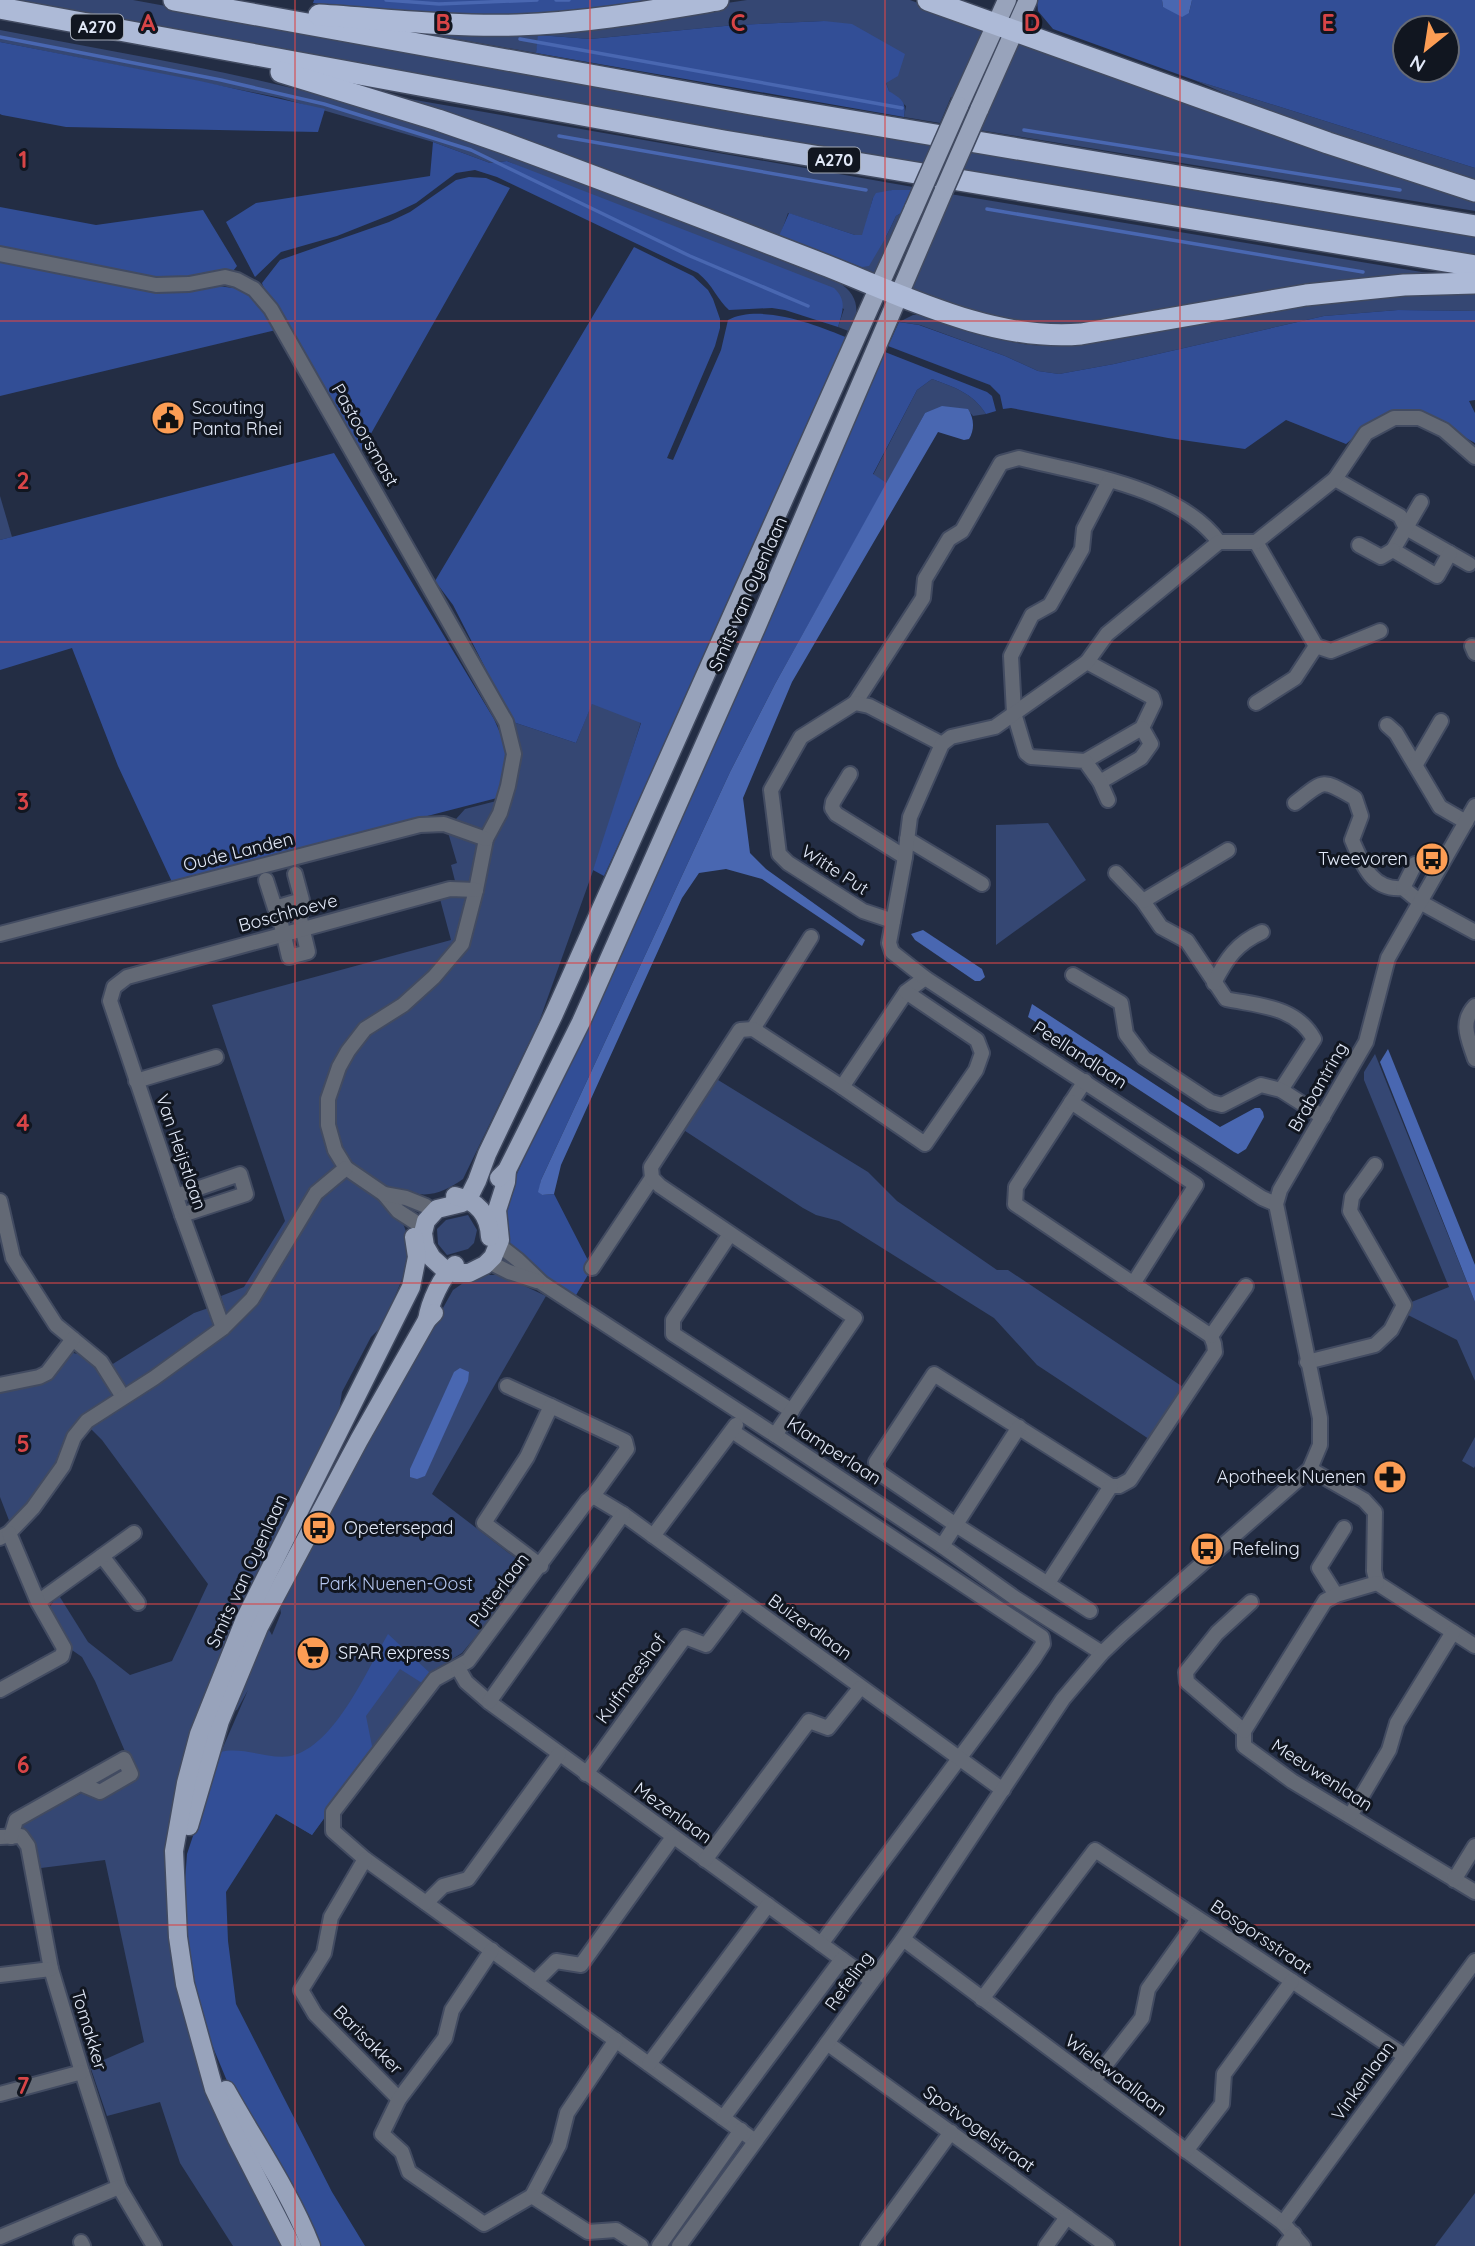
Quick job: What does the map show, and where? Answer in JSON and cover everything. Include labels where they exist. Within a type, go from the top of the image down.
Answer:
[{"type":"highway","name":"A270","points":[[174,0],[751,104],[1475,226]]},
{"type":"highway","name":"A270","points":[[229,10],[422,24],[520,25],[607,17],[718,0]]},
{"type":"highway","points":[[928,0],[1328,143],[1475,191]]},
{"type":"highway","name":"A270","points":[[0,8],[737,143],[1475,265]]},
{"type":"highway","name":"A270","points":[[195,45],[427,116],[988,326],[1015,332],[1058,336],[1103,331],[1306,295],[1404,285],[1475,283]]},
{"type":"main road","points":[[1005,27],[1007,0]]},
{"type":"main road","points":[[1005,27],[1028,0]]},
{"type":"main road","name":"Smits van Oyenlaan","points":[[490,1211],[498,1179],[507,1170],[581,1022],[766,605],[889,289],[914,208],[959,106],[1005,27]]},
{"type":"main road","name":"Smits van Oyenlaan","points":[[462,1198],[485,1165],[487,1154],[889,289],[934,211],[979,110],[1005,27]]},
{"type":"main road","points":[[420,1225],[426,1206],[442,1197],[462,1198],[490,1211],[494,1243],[489,1262],[475,1271],[454,1272],[423,1256]]},
{"type":"main road","points":[[420,1225],[438,1209],[462,1203],[462,1198]]},
{"type":"main road","name":"Smits van Oyenlaan","points":[[292,2246],[214,2089],[185,1984],[178,1937],[174,1851],[186,1783],[211,1700],[245,1619],[411,1287],[423,1256],[413,1235],[420,1225]]},
{"type":"main road","points":[[454,1272],[455,1266],[476,1260],[494,1243]]},
{"type":"main road","name":"Smits van Oyenlaan","points":[[175,1891],[199,1788],[226,1707],[258,1627],[427,1320],[429,1308],[454,1272]]},
{"type":"main road","name":"Smits van Oyenlaan","points":[[208,2064],[281,2182],[302,2221],[311,2246]]},
{"type":"street","name":"Pastoorsmast","points":[[0,254],[156,285],[189,284],[225,277],[254,289],[271,309],[506,722],[514,754],[508,786],[500,813],[486,839],[462,944],[434,977],[403,1004],[365,1029],[339,1067],[328,1099],[328,1125],[335,1150],[346,1168]]},
{"type":"street","points":[[892,922],[910,817],[942,744],[951,737],[995,727],[1087,662],[1107,634],[1219,542],[1256,542],[1335,479],[1366,433],[1394,418],[1419,418],[1444,430],[1467,453],[1475,457]]},
{"type":"street","name":"Witte Put","points":[[892,922],[863,911],[788,863],[779,854],[771,790],[801,737],[855,703],[923,598],[925,579],[949,539],[962,531],[1001,463],[1019,458],[1109,481]]},
{"type":"street","points":[[1335,479],[1399,516],[1406,528],[1469,564]]},
{"type":"street","points":[[1087,662],[1152,697],[1154,703],[1142,728],[1085,761],[1031,757],[1026,753],[1014,713],[1011,656],[1032,615],[1049,605],[1083,549],[1084,529],[1109,481],[1153,493],[1208,526],[1219,542]]},
{"type":"street","points":[[1359,545],[1381,557],[1393,550],[1421,502]]},
{"type":"street","points":[[1256,542],[1316,646],[1331,650],[1380,631]]},
{"type":"street","points":[[1393,550],[1437,576],[1450,553]]},
{"type":"street","points":[[1256,704],[1295,678],[1316,646]]},
{"type":"street","points":[[855,703],[869,706],[942,744]]},
{"type":"street","points":[[1416,764],[1441,721]]},
{"type":"street","points":[[1387,725],[1396,733],[1440,807],[1466,822]]},
{"type":"street","points":[[1100,782],[1141,758],[1151,744],[1142,728]]},
{"type":"street","points":[[1085,761],[1100,782],[1108,800]]},
{"type":"street","points":[[850,774],[832,808],[836,814],[905,857]]},
{"type":"street","points":[[1295,803],[1320,784],[1328,783],[1355,799],[1361,816],[1352,840],[1362,863],[1375,880],[1388,889],[1403,888],[1420,902],[1475,932]]},
{"type":"street","name":"Brabantring","points":[[1276,1204],[1280,1190],[1366,1042],[1388,958],[1475,806]]},
{"type":"street","name":"Oude Landen","points":[[0,934],[420,825],[444,824],[486,839]]},
{"type":"street","points":[[907,839],[982,884]]},
{"type":"street","points":[[1143,901],[1228,850]]},
{"type":"street","points":[[1403,888],[1416,864]]},
{"type":"street","points":[[1116,873],[1143,901],[1161,927],[1187,941],[1226,999],[1282,1009],[1301,1021],[1311,1033],[1314,1039],[1281,1090]]},
{"type":"street","points":[[277,907],[302,900],[295,874]]},
{"type":"street","points":[[267,880],[275,908],[277,907],[289,957],[307,952],[296,902]]},
{"type":"street","name":"Boschhoeve","points":[[114,986],[127,976],[450,889],[476,890]]},
{"type":"street","name":"Peellandlaan","points":[[892,922],[888,943],[892,951],[925,978],[1262,1198],[1276,1204]]},
{"type":"street","points":[[1214,983],[1227,957],[1252,936],[1262,932]]},
{"type":"street","points":[[753,1029],[811,937]]},
{"type":"street","points":[[1073,975],[1121,1003],[1126,1034],[1144,1058],[1211,1102],[1222,1105],[1261,1085],[1281,1090],[1323,1117]]},
{"type":"street","points":[[842,1087],[906,992],[925,978]]},
{"type":"street","name":"Van Heijstlaan","points":[[114,986],[110,1000],[223,1328]]},
{"type":"street","points":[[592,1268],[652,1178],[650,1167],[740,1030],[753,1029],[925,1144],[976,1070],[982,1053],[976,1040],[906,992]]},
{"type":"street","points":[[1475,1006],[1464,1027],[1475,1059]]},
{"type":"street","points":[[136,1081],[216,1057]]},
{"type":"street","points":[[1085,1081],[1016,1187],[1015,1205],[1211,1336],[1215,1352],[1130,1480],[1119,1486],[1111,1486],[934,1374],[876,1462],[878,1472],[1090,1611]]},
{"type":"street","points":[[1071,1102],[1196,1185],[1133,1284]]},
{"type":"street","points":[[1307,1362],[1375,1345],[1391,1330],[1404,1305],[1350,1211],[1352,1197],[1375,1165]]},
{"type":"street","points":[[0,1690],[62,1656],[64,1648],[5,1536],[33,1508],[62,1466],[74,1437],[86,1421],[154,1378],[223,1328],[253,1299],[316,1193],[346,1168],[384,1194],[398,1211],[420,1225]]},
{"type":"street","points":[[176,1196],[240,1174],[246,1194],[182,1215]]},
{"type":"street","points":[[652,1178],[855,1318],[775,1435]]},
{"type":"street","points":[[384,1194],[406,1198],[426,1206]]},
{"type":"street","points":[[0,1201],[7,1260],[56,1325],[101,1362],[123,1397]]},
{"type":"street","points":[[1276,1204],[1320,1418],[1320,1445],[1310,1469],[1364,1500],[1375,1512],[1374,1571],[1377,1583],[1475,1646]]},
{"type":"street","points":[[730,1234],[673,1320],[673,1334],[792,1411]]},
{"type":"street","name":"Klamperlaan","points":[[494,1243],[518,1260],[542,1283],[1102,1653]]},
{"type":"street","name":"Klamperlaan","points":[[489,1262],[542,1283]]},
{"type":"street","points":[[1211,1336],[1247,1286]]},
{"type":"street","points":[[0,1385],[47,1373],[73,1339]]},
{"type":"street","points":[[507,1385],[551,1406],[527,1457],[484,1523],[541,1566]]},
{"type":"street","name":"Putterlaan","points":[[365,1859],[333,1831],[333,1812],[435,1679],[458,1668],[480,1648],[627,1449],[625,1441],[551,1406]]},
{"type":"street","points":[[653,1536],[743,1414]]},
{"type":"street","points":[[942,1546],[1019,1427]]},
{"type":"street","points":[[732,1431],[1042,1637],[1043,1644],[821,1944]]},
{"type":"street","name":"Refeling","points":[[679,2246],[903,1938],[1063,1699],[1102,1653],[1310,1469]]},
{"type":"street","points":[[1048,1583],[1111,1486]]},
{"type":"street","name":"Buizerdlaan","points":[[593,1496],[623,1514],[1003,1790]]},
{"type":"street","points":[[489,1702],[623,1514]]},
{"type":"street","points":[[1336,1595],[1320,1568],[1344,1528]]},
{"type":"street","points":[[38,1602],[134,1533]]},
{"type":"street","points":[[103,1556],[138,1603]]},
{"type":"street","points":[[1244,1731],[1325,1601],[1377,1583]]},
{"type":"street","name":"Kuifmeeshof","points":[[586,1774],[685,1637],[706,1645],[740,1600]]},
{"type":"street","name":"Meeuwenlaan","points":[[1251,1602],[1217,1633],[1186,1672],[1187,1682],[1244,1731],[1244,1746],[1292,1781],[1475,1892]]},
{"type":"street","points":[[1350,1816],[1389,1750],[1397,1723],[1454,1632]]},
{"type":"street","name":"Mezenlaan","points":[[458,1668],[466,1682],[489,1702],[872,1981]]},
{"type":"street","points":[[705,1860],[809,1721],[828,1728],[860,1688]]},
{"type":"street","points":[[426,1903],[443,1886],[468,1879],[559,1754]]},
{"type":"street","points":[[6,1837],[16,1820],[81,1784]]},
{"type":"street","name":"Tomakker","points":[[6,1837],[22,1836],[28,1846],[51,1969],[82,2073],[119,2187],[154,2246]]},
{"type":"street","points":[[535,1982],[555,1961],[581,1965],[673,1837]]},
{"type":"street","points":[[1454,1880],[1475,1846]]},
{"type":"street","name":"Bosgorsstraat","points":[[982,1999],[1095,1850],[1405,2056]]},
{"type":"street","points":[[365,1859],[755,2141]]},
{"type":"street","name":"Barisakker","points":[[365,1859],[331,1917],[324,1953],[301,1990],[315,2014],[399,2099]]},
{"type":"street","points":[[649,2064],[768,1905]]},
{"type":"street","points":[[1093,2081],[1142,2018],[1148,1989],[1198,1919]]},
{"type":"street","name":"Wielewaallaan","points":[[903,1938],[1283,2224],[1294,2242]]},
{"type":"street","name":"Barisakker","points":[[492,1951],[452,2010],[445,2038],[399,2099],[382,2134],[402,2152],[409,2172],[484,2224],[532,2196]]},
{"type":"street","name":"Refeling","points":[[723,2118],[842,1959]]},
{"type":"street","name":"Vinkenlaan","points":[[1283,2224],[1475,1961]]},
{"type":"street","points":[[0,1975],[51,1969]]},
{"type":"street","points":[[1186,2151],[1222,2105],[1224,2074],[1292,1981]]},
{"type":"street","points":[[616,2040],[567,2113],[559,2145],[532,2196],[588,2232],[616,2230],[641,2246]]},
{"type":"street","name":"Spotvogelstraat","points":[[827,2043],[1107,2246]]},
{"type":"street","points":[[0,2094],[82,2073]]},
{"type":"street","points":[[659,2246],[741,2130]]},
{"type":"street","points":[[867,2246],[951,2132]]},
{"type":"street","points":[[0,2238],[119,2187]]},
{"type":"street","points":[[1046,2246],[1068,2217]]},
{"type":"green space","points":[[0,0],[133,0],[649,94],[1475,232],[1475,258],[1020,185]]},
{"type":"green space","points":[[747,0],[910,0],[973,24],[984,32],[955,98],[951,97],[940,123],[904,117],[906,106],[824,21],[735,25],[590,39],[539,35],[536,53],[395,28],[600,22]]},
{"type":"green space","points":[[0,30],[269,83],[419,123],[540,166],[838,282],[854,298],[854,324],[851,332],[838,327],[844,309],[507,161],[490,163],[433,142],[281,98],[0,42]]},
{"type":"green space","points":[[1016,40],[1475,200],[1475,211],[979,130]]},
{"type":"green space","points":[[1194,80],[1475,168],[1475,183],[1281,118]]},
{"type":"green space","points":[[352,89],[913,187],[911,190],[892,190],[873,198],[863,235],[855,235],[788,213],[780,236],[885,239],[896,216],[901,213],[877,275]]},
{"type":"green space","points":[[950,194],[1452,277],[1095,326],[1014,326],[909,290]]},
{"type":"green space","points":[[1428,293],[1475,294],[1475,311],[1398,310],[1324,316],[1059,374],[1038,371],[920,325],[899,322],[913,315],[925,315],[1004,340],[1048,346],[1097,342],[1312,303]]},
{"type":"green space","points":[[932,379],[969,396],[986,414],[973,416],[967,409],[925,413],[887,483],[873,475],[917,390]]},
{"type":"green space","points":[[0,496],[12,537],[0,540]]},
{"type":"green space","points":[[592,703],[641,722],[608,829],[539,1022],[463,1179],[440,1192],[414,1193],[400,1218],[408,1241],[408,1265],[383,1325],[371,1337],[342,1392],[339,1411],[170,1852],[168,1911],[172,1965],[190,2034],[287,2246],[233,2246],[180,2163],[160,2102],[107,2116],[90,2066],[144,2042],[105,1860],[41,1868],[35,1844],[22,1832],[21,1825],[84,1792],[135,1775],[95,1681],[82,1657],[69,1648],[50,1607],[58,1594],[88,1642],[130,1675],[172,1661],[208,1584],[102,1440],[81,1419],[51,1473],[10,1523],[0,1497],[0,1390],[63,1362],[73,1353],[84,1355],[100,1372],[194,1313],[223,1303],[221,1296],[244,1287],[285,1221],[212,1005],[451,940],[440,899],[458,893],[451,865],[457,863],[447,829],[465,809],[512,797],[519,760],[513,722],[576,743]]},
{"type":"green space","points":[[1048,823],[1086,880],[996,945],[996,825]]},
{"type":"green space","points":[[1375,1054],[1475,1302],[1475,1381],[1457,1340],[1408,1315],[1404,1305],[1449,1287],[1364,1080],[1364,1072]]},
{"type":"green space","points":[[710,1075],[868,1172],[897,1201],[997,1270],[1008,1270],[1189,1391],[1155,1443],[1037,1365],[994,1318],[839,1221],[816,1215],[803,1208],[676,1125]]},
{"type":"green space","points":[[468,1215],[477,1230],[474,1243],[468,1249],[447,1255],[438,1244],[437,1229],[446,1220]]},
{"type":"green space","name":"Park Nuenen-Oost","points":[[501,1275],[546,1296],[432,1494],[531,1570],[462,1653],[430,1673],[312,1835],[213,1775],[248,1690],[237,1710],[229,1712],[268,1628],[272,1635],[281,1613],[279,1601],[453,1290],[469,1279]]},
{"type":"green space","points":[[1475,1437],[1475,1466],[1474,1468],[1462,1461]]},
{"type":"green space","points":[[1475,2193],[1475,2246],[1435,2246]]},
{"type":"shaded area","points":[[314,0],[646,0],[552,13],[482,16],[369,10],[313,3]]},
{"type":"shaded area","points":[[1037,0],[1162,0],[1163,7],[1189,13],[1192,0],[1475,0],[1475,168],[1194,80],[1053,29],[1038,11]]},
{"type":"shaded area","points":[[1162,0],[1192,0],[1189,13],[1182,17],[1163,7]]},
{"type":"shaded area","points":[[824,21],[852,24],[905,54],[898,76],[886,83],[889,91],[904,104],[904,117],[536,53],[538,35],[590,39],[735,25]]},
{"type":"shaded area","points":[[0,42],[200,81],[325,109],[318,132],[66,127],[2,115]]},
{"type":"shaded area","points":[[433,142],[490,163],[507,161],[834,288],[842,301],[838,327],[785,310],[729,310],[698,273],[497,177],[475,170],[456,173],[416,203],[395,213],[337,236],[281,252],[255,277],[226,222],[256,203],[430,176]]},
{"type":"shaded area","points":[[469,177],[486,178],[510,188],[360,453],[262,283],[280,260],[389,222],[410,212],[456,180]]},
{"type":"shaded area","points":[[911,190],[901,213],[896,216],[869,266],[862,267],[779,236],[789,213],[862,235],[876,193]]},
{"type":"shaded area","points":[[0,207],[96,225],[203,210],[237,266],[233,271],[196,278],[164,280],[0,249]]},
{"type":"shaded area","points":[[634,247],[693,276],[708,290],[720,319],[715,346],[667,458],[673,460],[721,350],[728,320],[741,315],[772,315],[805,322],[848,338],[604,876],[593,870],[641,723],[592,704],[576,743],[513,722],[453,605],[435,581]]},
{"type":"shaded area","points":[[0,261],[148,289],[182,292],[218,286],[241,289],[248,292],[265,311],[276,330],[0,396]]},
{"type":"shaded area","points":[[1398,310],[1475,311],[1475,400],[1469,401],[1475,413],[1475,443],[1419,412],[1369,424],[1346,444],[1286,420],[1245,449],[1168,438],[1011,408],[1003,409],[1000,395],[990,385],[888,346],[899,322],[919,325],[1038,371],[1059,374],[1324,316]]},
{"type":"shaded area","points":[[885,352],[987,392],[992,396],[996,411],[986,414],[969,396],[932,379],[917,390],[873,474],[887,483],[775,684],[730,772],[541,1180],[539,1192],[542,1195],[554,1194],[592,1268],[572,1302],[510,1247],[504,1220],[504,1202]]},
{"type":"shaded area","points":[[942,406],[968,409],[973,424],[969,439],[938,432],[792,682],[743,798],[750,853],[766,869],[865,940],[862,946],[762,879],[726,869],[699,873],[682,898],[561,1165],[554,1194],[542,1195],[538,1192],[541,1180],[730,772],[775,684],[925,413]]},
{"type":"shaded area","points":[[334,453],[494,719],[508,751],[497,798],[172,882],[118,766],[72,648],[0,670],[0,540]]},
{"type":"shaded area","points":[[923,930],[982,969],[985,977],[975,981],[915,940],[911,934]]},
{"type":"shaded area","points":[[1032,1004],[1220,1127],[1255,1108],[1260,1108],[1264,1117],[1246,1149],[1238,1154],[1234,1152],[1028,1017]]},
{"type":"shaded area","points":[[1388,1049],[1475,1265],[1475,1302],[1380,1062]]},
{"type":"shaded area","points":[[460,1368],[469,1372],[468,1381],[425,1476],[417,1479],[410,1477],[410,1469],[454,1372]]},
{"type":"shaded area","points":[[388,1634],[430,1673],[422,1683],[400,1669],[366,1716],[373,1751],[312,1835],[276,1814],[226,1892],[228,1941],[236,2004],[332,2192],[365,2246],[320,2246],[227,2081],[205,2028],[189,1961],[183,1908],[187,1854],[221,1752],[238,1751],[282,1757],[307,1749],[322,1738],[348,1705]]},
{"type":"waterway","points":[[386,0],[439,4],[537,0]]},
{"type":"waterway","points":[[556,0],[569,0]]},
{"type":"waterway","points":[[0,37],[221,80],[324,104],[471,150],[690,256],[808,306]]},
{"type":"waterway","points":[[520,39],[902,108]]},
{"type":"waterway","points":[[1024,130],[1400,190]]},
{"type":"waterway","points":[[559,136],[866,190]]},
{"type":"waterway","points":[[987,209],[1363,272]]},
{"type":"place","name":"Scouting Panta Rhei","points":[[168,418]]},
{"type":"place","name":"Tweevoren","points":[[1432,859]]},
{"type":"place","name":"Apotheek Nuenen","points":[[1390,1477]]},
{"type":"place","name":"Opetersepad","points":[[319,1528]]},
{"type":"place","name":"Refeling","points":[[1207,1549]]},
{"type":"place","name":"SPAR express","points":[[313,1653]]}]
